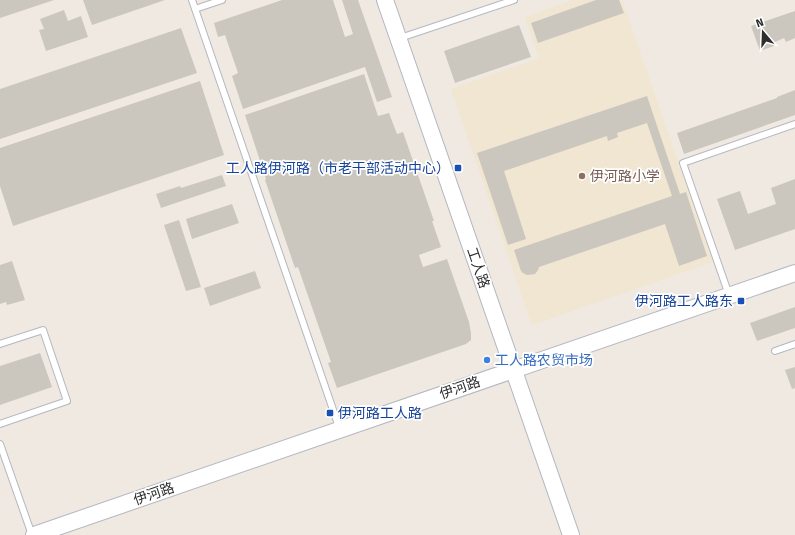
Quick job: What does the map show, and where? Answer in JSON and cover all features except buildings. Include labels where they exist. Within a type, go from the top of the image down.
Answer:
[{"type":"street","name":"工人路","points":[[385,0],[571,535]]},
{"type":"street","name":"伊河路","points":[[33,535],[795,273]]},
{"type":"lane","points":[[192,0],[340,430]]},
{"type":"lane","points":[[195,9],[222,0]]},
{"type":"lane","points":[[398,39],[514,0]]},
{"type":"lane","points":[[729,295],[683,162],[795,124]]},
{"type":"lane","points":[[0,344],[43,330],[66,402],[0,424]]},
{"type":"lane","points":[[775,351],[795,344]]},
{"type":"lane","points":[[0,444],[33,535]]},
{"type":"shaded area","name":"伊河路小学","points":[[573,0],[622,0],[713,262],[532,325],[451,89],[539,58],[525,17]]},
{"type":"place","name":"工人路伊河路（市老干部活动中心）","points":[[458,168]]},
{"type":"place","name":"伊河路小学","points":[[582,176]]},
{"type":"place","name":"伊河路工人路东","points":[[741,301]]},
{"type":"place","name":"工人路农贸市场","points":[[487,360]]},
{"type":"place","name":"伊河路工人路","points":[[330,413]]}]
